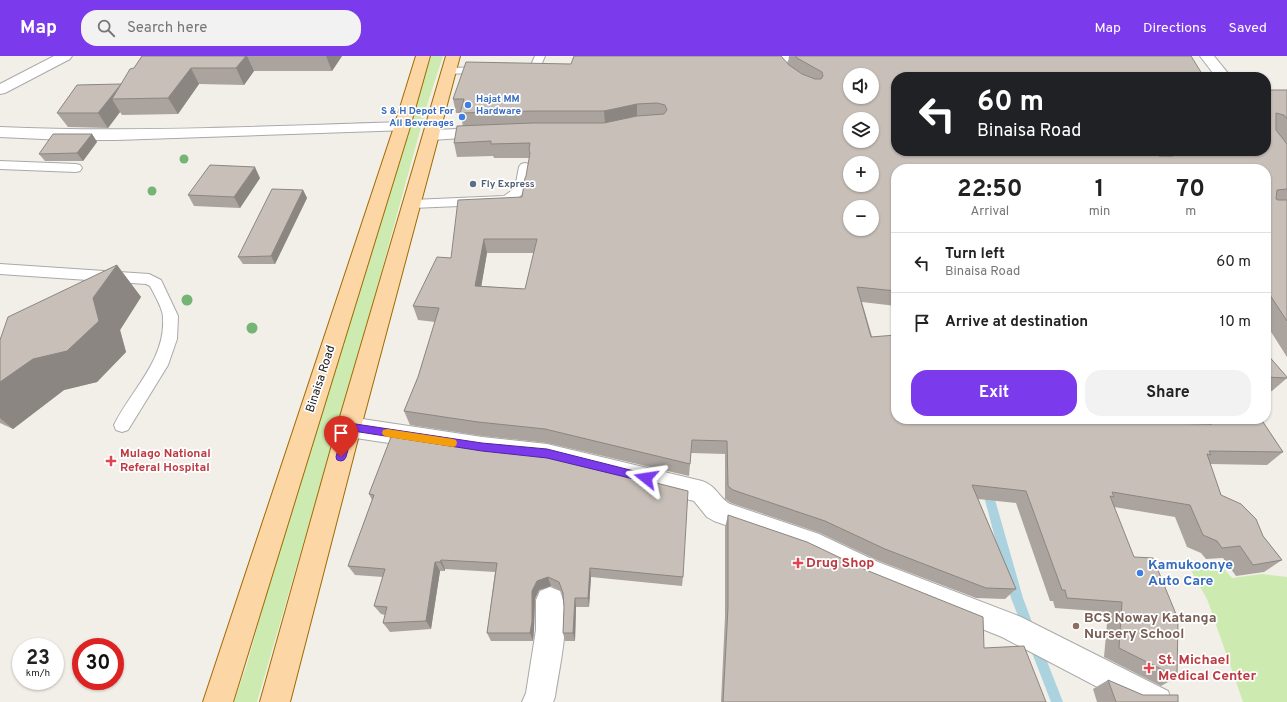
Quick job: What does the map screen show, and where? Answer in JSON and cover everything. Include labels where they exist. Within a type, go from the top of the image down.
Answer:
[{"type":"main road","name":"Binaisa Road","points":[[218,702],[402,126],[422,56]]},
{"type":"main road","points":[[275,702],[349,427],[451,64]]},
{"type":"street","points":[[0,90],[65,56]]},
{"type":"street","points":[[1207,56],[1220,72]]},
{"type":"street","points":[[0,132],[64,135],[116,135],[402,126]]},
{"type":"street","points":[[432,135],[497,133]]},
{"type":"street","points":[[349,427],[482,447],[547,454],[702,492],[716,509],[723,513],[810,542],[869,571],[1011,627],[1157,702]]},
{"type":"street","points":[[537,702],[540,697],[550,630],[550,600]]},
{"type":"lane","points":[[512,69],[535,68],[540,56]]},
{"type":"lane","points":[[782,56],[786,58],[780,63],[790,75],[802,82]]},
{"type":"lane","points":[[451,64],[496,70]]},
{"type":"lane","points":[[0,165],[76,168]]},
{"type":"lane","points":[[412,204],[507,200],[521,190],[525,167]]},
{"type":"lane","points":[[0,269],[149,279],[156,283],[171,316],[168,339],[160,365],[122,425]]},
{"type":"green space","points":[[431,56],[443,56],[427,105],[367,324],[257,702],[234,702],[247,664],[284,532]]},
{"type":"green space","points":[[1220,564],[1232,578],[1262,574],[1287,577],[1287,702],[1243,702],[1207,599],[1188,565]]},
{"type":"building","points":[[142,56],[246,56],[236,68],[191,68],[168,98],[112,99],[130,69],[134,68]]},
{"type":"building","points":[[574,56],[781,56],[789,65],[802,74],[815,79],[821,79],[823,76],[822,72],[795,56],[1191,56],[1201,72],[891,72],[891,156],[1271,156],[1271,90],[1287,90],[1287,119],[1284,115],[1276,113],[1276,130],[1287,144],[1287,189],[1277,190],[1276,199],[1287,200],[1287,321],[1271,297],[1271,164],[891,164],[891,290],[857,287],[871,337],[891,335],[891,424],[1264,424],[1283,452],[1209,451],[1211,455],[1207,454],[1221,495],[1241,504],[1256,519],[1263,536],[1282,560],[1253,565],[1240,546],[1222,548],[1217,541],[1203,535],[1190,505],[1112,492],[1114,497],[1110,496],[1134,557],[1153,558],[1178,619],[1177,677],[1119,648],[1122,602],[1067,598],[1065,590],[1062,590],[1026,491],[972,485],[1016,589],[986,588],[885,549],[825,521],[733,490],[728,486],[727,441],[692,440],[690,464],[545,429],[478,422],[404,411],[418,377],[439,308],[413,306],[437,257],[451,258],[458,200],[522,197],[526,176],[530,153],[530,143],[491,144],[491,141],[454,143],[457,126],[532,123],[604,123],[637,116],[664,114],[667,110],[665,105],[657,103],[637,104],[604,111],[460,113],[464,99],[453,99],[466,62],[571,64]],"holes":[[[484,239],[537,239],[525,289],[475,286]]]},
{"type":"building","points":[[121,84],[98,113],[57,113],[77,85]]},
{"type":"building","points":[[53,134],[92,134],[77,153],[39,154]]},
{"type":"building","points":[[210,165],[255,167],[234,197],[188,195]]},
{"type":"building","points":[[272,189],[303,190],[271,256],[238,257]]},
{"type":"building","points":[[117,265],[93,298],[99,321],[67,351],[33,359],[0,382],[0,340],[8,317]]},
{"type":"building","points":[[1271,359],[1287,377],[1271,377]]},
{"type":"building","points":[[396,436],[478,448],[545,455],[688,491],[683,577],[590,568],[588,598],[575,598],[573,633],[563,633],[563,593],[559,582],[548,577],[537,581],[532,591],[532,622],[530,633],[487,633],[497,563],[441,560],[440,562],[435,562],[426,621],[383,623],[387,607],[374,606],[385,569],[348,566],[374,495],[369,494],[391,437]]},
{"type":"building","points":[[728,515],[807,542],[866,570],[983,617],[984,648],[1024,646],[1046,702],[723,702],[728,607]]},
{"type":"building","points":[[1108,680],[1143,695],[1178,695],[1178,702],[1116,702]]},
{"type":"waterway","points":[[987,489],[1017,598],[1029,630]]},
{"type":"waterway","points":[[1035,645],[1057,702]]},
{"type":"slow traffic","points":[[387,433],[453,443]]},
{"type":"place","name":"Hajat MM Hardware","points":[[468,105]]},
{"type":"place","name":"S & H Depot For All Beverages","points":[[462,117]]},
{"type":"place","name":"Fly Express","points":[[473,184]]},
{"type":"place","name":"Mulago National Referal Hospital","points":[[111,461]]},
{"type":"place","name":"Drug Shop","points":[[798,563]]},
{"type":"place","name":"Kamukoonye Auto Care","points":[[1140,573]]},
{"type":"place","name":"BCS Noway Katanga Nursery School","points":[[1076,626]]},
{"type":"place","name":"St. Michael Medical Center","points":[[1149,668]]},
{"type":"route","points":[[341,457],[349,427],[482,447],[547,454],[646,478]]}]
